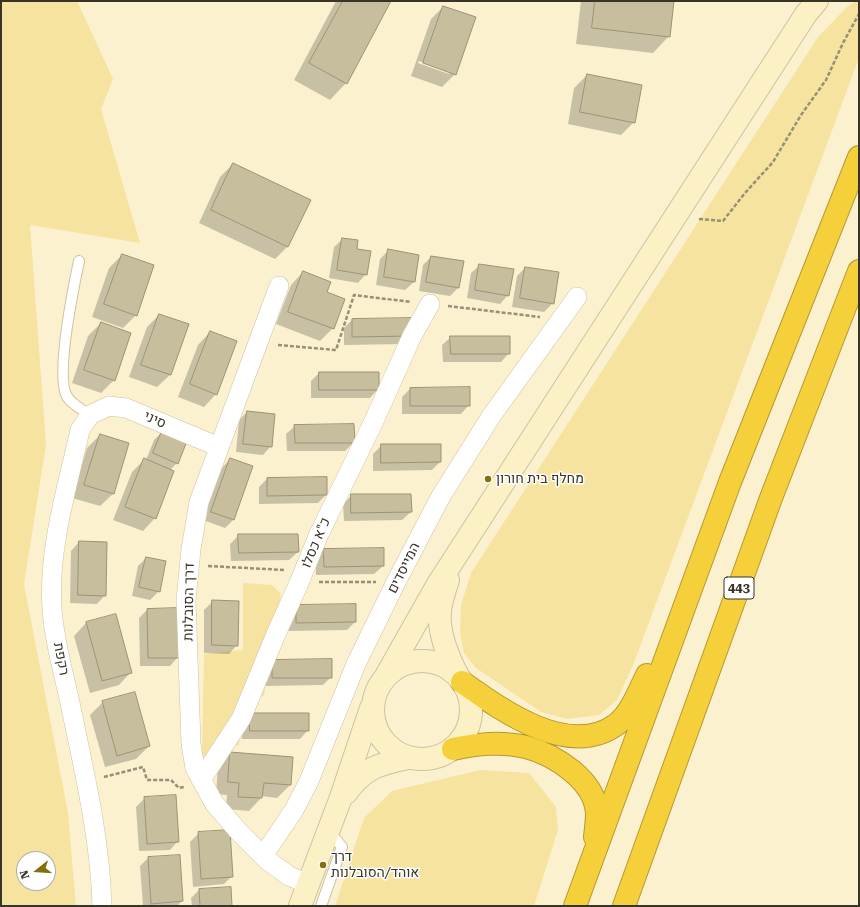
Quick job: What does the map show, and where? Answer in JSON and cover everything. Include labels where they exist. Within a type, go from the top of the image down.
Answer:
[{"type":"highway","points":[[575,906],[730,482],[859,157]]},
{"type":"highway","name":"443","points":[[624,906],[771,498],[859,271]]},
{"type":"highway","points":[[460,679],[502,710],[541,729],[556,734],[583,736],[606,731],[617,724],[628,711],[694,583]]},
{"type":"highway","points":[[452,749],[476,744],[503,744],[526,747],[553,758],[580,777],[588,788],[597,811],[591,862]]},
{"type":"main road","points":[[300,906],[340,800],[366,726],[375,694],[381,682],[386,676],[419,616],[457,555],[802,20],[817,1]]},
{"type":"main road","points":[[372,704],[373,722],[380,738],[391,749],[408,758],[415,760],[432,759],[440,756],[452,749],[460,741],[466,731],[470,720],[471,710],[469,698],[450,660],[441,628],[440,611],[444,593],[457,555]]},
{"type":"main road","points":[[386,676],[400,666],[417,661],[427,661],[439,664],[450,670],[460,679]]},
{"type":"main road","points":[[340,800],[353,782],[365,773],[378,765],[408,758]]},
{"type":"street","name":"דרך הסובלנות","points":[[279,286],[199,502],[191,549],[186,600],[191,744],[195,768],[214,803],[239,832],[267,860],[289,876],[308,884]]},
{"type":"street","name":"המייסדים","points":[[263,856],[294,810],[309,781],[356,664],[396,582],[441,496],[492,415],[577,297]]},
{"type":"street","name":"כ\"א כסלו","points":[[201,780],[241,719],[319,534],[373,423],[412,336],[430,304]]},
{"type":"street","name":"סיני","points":[[90,415],[109,406],[126,408],[219,447]]},
{"type":"street","name":"רקפת","points":[[90,415],[80,430],[55,540],[52,580],[52,609],[58,647],[98,846],[102,906]]},
{"type":"lane","points":[[79,261],[66,334],[63,383],[68,398],[90,415]]},
{"type":"lane","points":[[321,906],[342,847],[328,830]]},
{"type":"path","points":[[676,216],[723,221],[745,193],[773,162],[801,115],[826,80],[859,14]]},
{"type":"path","points":[[86,781],[143,767],[147,780],[171,780],[179,788],[201,780]]},
{"type":"shaded area","points":[[1,1],[77,1],[113,79],[101,109],[140,243],[30,225],[46,445],[24,584],[68,813],[76,906],[1,906]]},
{"type":"shaded area","points":[[856,1],[859,1],[859,58],[633,665],[617,700],[599,715],[567,719],[541,712],[476,668],[464,653],[460,633],[461,605],[471,573],[818,37],[848,6]]},
{"type":"shaded area","points":[[243,583],[272,585],[281,594],[276,634],[269,650],[264,696],[244,695],[239,745],[221,745],[210,767],[202,754],[204,654],[243,650]]},
{"type":"shaded area","points":[[480,770],[529,773],[556,807],[558,830],[534,906],[335,906],[364,818],[392,791]]},
{"type":"building","points":[[343,1],[391,1],[347,84],[309,63]]},
{"type":"building","points":[[595,1],[674,1],[670,37],[592,28]]},
{"type":"building","points":[[443,6],[476,17],[456,75],[423,63]]},
{"type":"building","points":[[587,74],[642,85],[635,123],[580,112]]},
{"type":"building","points":[[233,163],[311,200],[288,247],[211,210]]},
{"type":"building","points":[[342,238],[358,240],[357,249],[371,251],[367,275],[337,270]]},
{"type":"building","points":[[388,249],[419,255],[415,282],[384,277]]},
{"type":"building","points":[[122,254],[154,265],[137,316],[104,304]]},
{"type":"building","points":[[431,256],[464,261],[459,288],[426,282]]},
{"type":"building","points":[[479,264],[514,269],[509,296],[475,290]]},
{"type":"building","points":[[525,267],[559,272],[554,304],[520,298]]},
{"type":"building","points":[[303,271],[331,282],[327,292],[345,299],[334,329],[288,312]]},
{"type":"building","points":[[159,314],[189,324],[171,375],[141,365]]},
{"type":"building","points":[[412,318],[412,336],[352,337],[352,319]]},
{"type":"building","points":[[101,322],[131,333],[115,381],[84,370]]},
{"type":"building","points":[[210,331],[237,341],[217,395],[190,384]]},
{"type":"building","points":[[450,336],[510,336],[510,354],[451,354]]},
{"type":"building","points":[[319,372],[379,372],[379,390],[319,390]]},
{"type":"building","points":[[470,387],[470,406],[410,406],[410,388]]},
{"type":"building","points":[[247,411],[275,414],[272,447],[243,444]]},
{"type":"building","points":[[354,424],[355,443],[295,443],[294,425]]},
{"type":"building","points":[[162,431],[187,441],[178,464],[153,453]]},
{"type":"building","points":[[100,434],[129,443],[114,494],[84,485]]},
{"type":"building","points":[[381,444],[441,444],[441,462],[381,463]]},
{"type":"building","points":[[144,458],[174,471],[156,519],[125,507]]},
{"type":"building","points":[[230,458],[253,466],[234,520],[211,512]]},
{"type":"building","points":[[327,477],[327,495],[267,496],[267,478]]},
{"type":"building","points":[[351,494],[411,494],[412,512],[351,513]]},
{"type":"building","points":[[238,534],[298,534],[299,552],[239,553]]},
{"type":"building","points":[[79,541],[107,542],[106,596],[78,595]]},
{"type":"building","points":[[384,548],[384,566],[324,567],[323,549]]},
{"type":"building","points":[[146,557],[166,561],[160,592],[139,587]]},
{"type":"building","points":[[212,600],[239,601],[238,646],[212,645]]},
{"type":"building","points":[[356,604],[356,622],[296,623],[296,605]]},
{"type":"building","points":[[178,608],[180,658],[148,658],[147,609]]},
{"type":"building","points":[[116,614],[132,673],[102,681],[86,622]]},
{"type":"building","points":[[332,659],[332,678],[272,678],[272,660]]},
{"type":"building","points":[[135,692],[150,746],[117,756],[102,701]]},
{"type":"building","points":[[249,713],[309,713],[309,731],[250,731]]},
{"type":"building","points":[[230,752],[293,757],[291,785],[264,783],[262,798],[238,797],[239,783],[228,782]]},
{"type":"building","points":[[176,795],[179,842],[147,844],[144,797]]},
{"type":"building","points":[[230,830],[233,877],[201,879],[198,832]]},
{"type":"building","points":[[180,855],[183,901],[151,904],[148,857]]},
{"type":"building","points":[[231,887],[232,906],[200,906],[199,889]]},
{"type":"place","name":"מחלף בית חורון","points":[[488,479]]},
{"type":"place","name":"דרך אוהד/הסובלנות","points":[[323,865]]}]
